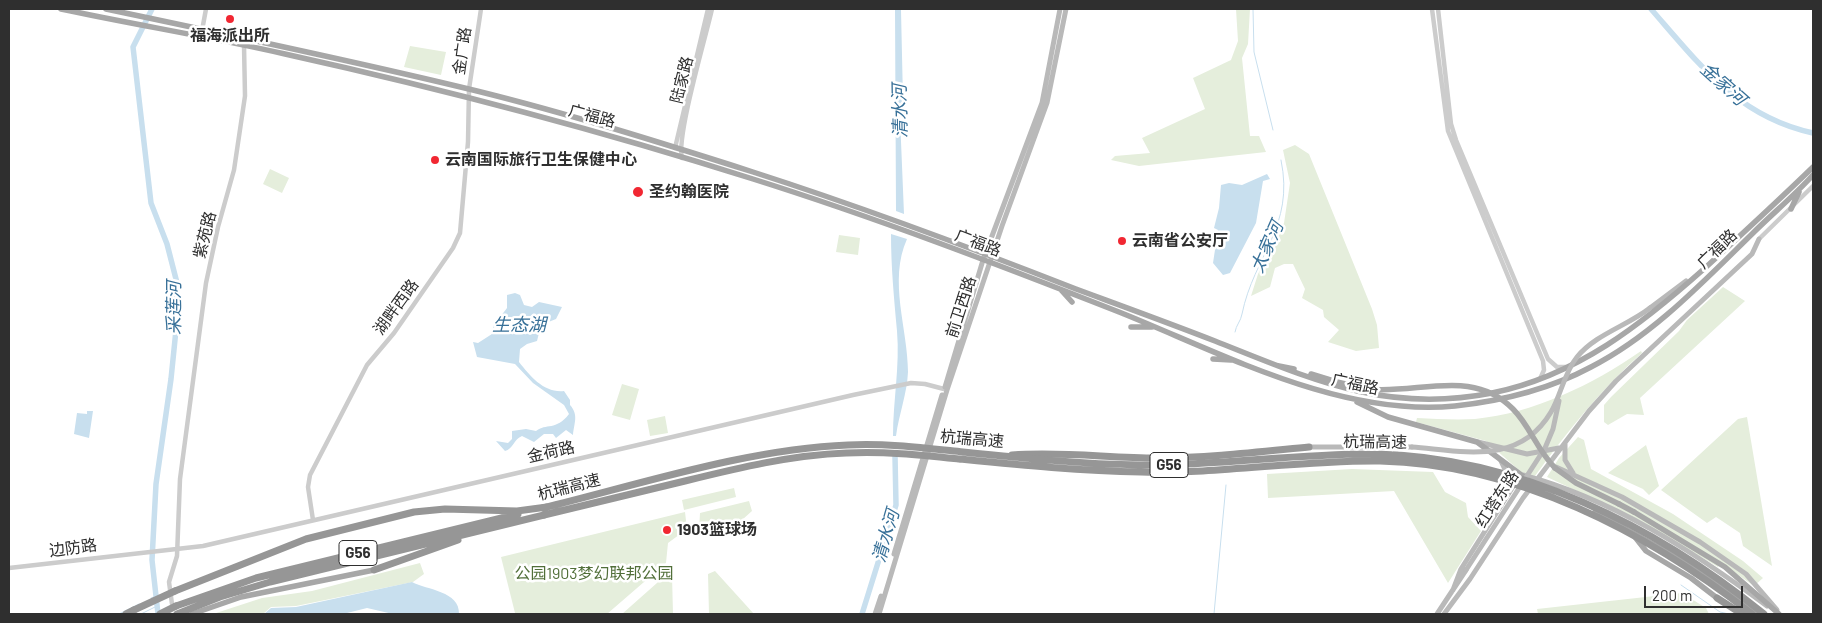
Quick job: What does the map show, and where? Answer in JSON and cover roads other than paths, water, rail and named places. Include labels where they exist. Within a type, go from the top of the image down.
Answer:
[{"type":"highway","name":"杭瑞高速","points":[[176,609],[218,590],[268,575],[741,460],[812,448],[882,445],[1096,464],[1173,465],[1377,454],[1417,456],[1460,463],[1541,486],[1617,520],[1697,566],[1764,614]]},
{"type":"highway","points":[[997,455],[1044,453],[1154,458],[1234,456],[1309,447]]},
{"type":"highway","name":"杭瑞高速","points":[[160,614],[258,585],[504,525],[544,509],[742,467],[794,458],[837,453],[891,453],[1053,468],[1141,472],[1217,471],[1344,462],[1404,463],[1480,475],[1562,502],[1614,526],[1663,553],[1752,614]]},
{"type":"highway","points":[[126,614],[175,591],[306,539],[413,513],[441,509],[513,511],[544,509]]},
{"type":"highway","points":[[374,570],[504,525]]},
{"type":"highway","points":[[1717,598],[1742,614]]},
{"type":"main road","name":"广福路","points":[[61,9],[244,45],[469,97],[675,155],[839,207],[1215,341],[1271,365],[1336,387],[1367,395],[1398,399],[1459,398],[1493,393],[1539,379],[1571,366],[1622,337],[1719,255],[1813,167]]},
{"type":"main road","name":"广福路","points":[[106,9],[203,28],[469,90],[678,148],[842,201],[1060,290],[1313,389],[1351,399],[1398,406],[1460,405],[1520,394],[1579,374],[1596,365],[1644,333],[1722,264],[1813,175]]},
{"type":"main road","name":"前卫西路","points":[[875,614],[944,389],[1042,102],[1060,9]]},
{"type":"main road","name":"前卫西路","points":[[879,614],[987,259],[1047,104],[1066,9]]},
{"type":"main road","points":[[1791,209],[1800,189]]},
{"type":"main road","name":"红塔东路","points":[[1444,614],[1567,438],[1616,381],[1752,254],[1759,238]]},
{"type":"main road","points":[[1309,447],[1412,447],[1476,452],[1512,446],[1529,437],[1542,425],[1552,410],[1570,368],[1586,348],[1650,308],[1701,271]]},
{"type":"main road","points":[[1060,290],[1072,302]]},
{"type":"main road","points":[[1131,327],[1154,327]]},
{"type":"main road","points":[[1191,328],[1215,341]]},
{"type":"main road","points":[[1213,358],[1237,360]]},
{"type":"main road","points":[[1271,365],[1294,368]]},
{"type":"main road","points":[[1311,374],[1367,389],[1396,390],[1451,384],[1472,386],[1488,391],[1502,399],[1517,413],[1542,452],[1558,471],[1593,492],[1634,512],[1725,566],[1779,614]]},
{"type":"main road","name":"红塔东路","points":[[1437,614],[1545,448],[1553,429],[1561,390]]},
{"type":"main road","points":[[1351,399],[1388,417],[1527,454],[1561,447]]},
{"type":"main road","points":[[1567,438],[1564,447],[1565,460],[1573,473]]},
{"type":"main road","points":[[1477,442],[1521,474],[1630,529],[1685,562],[1758,614]]},
{"type":"main road","points":[[1500,459],[1509,476],[1508,496]]},
{"type":"main road","points":[[1549,464],[1573,473],[1622,497],[1686,533],[1740,569],[1779,614]]},
{"type":"main road","points":[[1453,590],[1461,569],[1521,474]]},
{"type":"main road","points":[[1536,481],[1589,498],[1635,521],[1717,569],[1779,614]]},
{"type":"main road","points":[[1622,497],[1635,521]]},
{"type":"main road","points":[[1630,529],[1646,551],[1691,578],[1717,598]]},
{"type":"main road","points":[[192,614],[241,597],[374,570]]},
{"type":"street","points":[[201,36],[206,9]]},
{"type":"street","name":"金广路","points":[[469,97],[481,9]]},
{"type":"street","name":"陆家路","points":[[682,158],[678,148],[708,9]]},
{"type":"street","name":"陆家路","points":[[675,155],[712,9]]},
{"type":"street","points":[[1432,9],[1448,131],[1500,249]]},
{"type":"street","points":[[1438,9],[1452,129],[1529,319],[1543,361],[1543,372],[1539,379]]},
{"type":"street","points":[[1434,32],[1440,31]]},
{"type":"street","name":"紫苑路","points":[[176,609],[169,582],[176,564],[178,550],[180,479],[200,323],[211,256],[234,170],[245,96],[244,45]]},
{"type":"street","name":"湖畔西路","points":[[313,520],[308,487],[310,475],[367,365],[394,333],[453,248],[460,233],[468,142],[469,97]]},
{"type":"street","points":[[1759,238],[1813,186]]},
{"type":"street","points":[[1529,319],[1551,362],[1557,367],[1571,366]]},
{"type":"street","name":"金荷路","points":[[164,552],[313,520],[911,383],[925,384],[944,389]]},
{"type":"street","name":"边防路","points":[[9,568],[164,552]]},
{"type":"water","points":[[895,9],[901,10],[903,100],[900,117],[904,214],[896,211]]},
{"type":"water","points":[[1267,174],[1270,179],[1263,181],[1256,223],[1230,273],[1223,275],[1213,263],[1218,230],[1214,228],[1219,208],[1221,185],[1229,183],[1242,185]]},
{"type":"water","points":[[891,234],[907,239],[899,271],[899,288],[908,372],[896,436],[893,436],[898,344]]},
{"type":"water","name":"生态湖","points":[[515,293],[520,295],[524,305],[532,307],[539,302],[562,307],[556,319],[541,325],[537,341],[527,344],[520,349],[519,362],[544,387],[564,391],[570,400],[575,419],[573,435],[566,430],[556,438],[553,434],[544,434],[534,442],[522,436],[505,451],[496,441],[508,443],[512,439],[512,431],[526,429],[536,431],[560,423],[569,414],[564,405],[533,383],[515,364],[477,357],[473,342],[478,343],[492,334],[494,325],[507,308],[507,295]]},
{"type":"water","points":[[87,411],[93,411],[89,438],[74,434],[77,413],[87,414]]},
{"type":"water","points":[[412,582],[449,596],[458,606],[459,614],[393,614],[367,608],[343,614],[264,614],[271,608],[296,607]]},
{"type":"waterway","name":"采莲河","points":[[152,9],[133,47],[151,203],[167,244],[177,283],[177,320],[171,379],[156,484],[152,560],[158,614]]},
{"type":"waterway","name":"太家河","points":[[1253,9],[1254,52],[1273,130]]},
{"type":"waterway","name":"金家河","points":[[1651,9],[1704,68],[1741,101],[1763,115],[1786,125],[1813,133]]},
{"type":"waterway","name":"太家河","points":[[1235,332],[1255,274],[1278,223],[1284,183],[1281,160]]},
{"type":"waterway","name":"清水河","points":[[862,614],[896,505],[895,456]]},
{"type":"waterway","name":"太家河","points":[[1214,614],[1226,485]]},
{"type":"waterway","points":[[1681,585],[1720,612],[1729,614]]},
{"type":"waterway","name":"采莲河","points":[[151,598],[156,596]]},
{"type":"waterway","points":[[119,614],[139,604]]},
{"type":"waterway","points":[[141,614],[157,606]]},
{"type":"place","name":"福海派出所","points":[[230,19]]},
{"type":"place","name":"云南国际旅行卫生保健中心","points":[[435,160]]},
{"type":"place","name":"圣约翰医院","points":[[638,192]]},
{"type":"place","name":"云南省公安厅","points":[[1122,241]]},
{"type":"place","name":"1903篮球场","points":[[667,530]]},
{"type":"park label","name":"公园1903梦幻联邦公园","points":[[594,574]]}]
